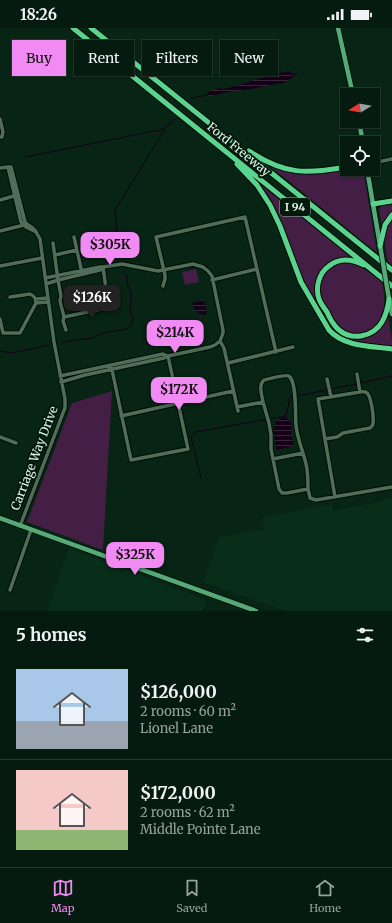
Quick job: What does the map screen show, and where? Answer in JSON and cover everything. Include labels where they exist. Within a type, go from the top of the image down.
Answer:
[{"type":"highway","name":"Ford Freeway","points":[[73,28],[392,286]]},
{"type":"highway","name":"Ford Freeway","points":[[91,28],[392,270]]},
{"type":"highway","points":[[225,136],[264,161],[289,170],[316,172],[340,168]]},
{"type":"highway","points":[[221,147],[251,178],[266,198],[277,218],[301,282],[329,330],[345,342],[392,349]]},
{"type":"highway","points":[[373,204],[392,201]]},
{"type":"highway","points":[[381,248],[385,225],[392,215]]},
{"type":"highway","points":[[369,267],[352,260],[340,260],[330,265],[321,274],[318,286],[319,298],[334,324],[342,332],[350,335],[362,336],[369,334],[382,322],[390,299]]},
{"type":"main road","points":[[338,28],[351,88]]},
{"type":"main road","points":[[368,176],[392,314]]},
{"type":"main road","points":[[0,518],[256,611]]},
{"type":"street","points":[[0,119],[3,132],[2,137],[0,137]]},
{"type":"street","points":[[380,162],[392,159]]},
{"type":"street","points":[[0,168],[11,167],[21,222],[25,225]]},
{"type":"street","points":[[0,200],[16,196]]},
{"type":"street","points":[[163,286],[165,279],[164,270],[156,237],[245,217],[276,352]]},
{"type":"street","points":[[0,231],[25,225]]},
{"type":"street","name":"Carriage Way Drive","points":[[20,526],[65,408],[65,399],[48,300],[40,239],[36,232],[25,225]]},
{"type":"street","points":[[74,237],[82,273]]},
{"type":"street","points":[[53,243],[61,296],[60,301],[66,330]]},
{"type":"street","points":[[55,255],[77,250]]},
{"type":"street","points":[[0,266],[42,258]]},
{"type":"street","points":[[45,278],[58,278],[122,264],[158,271],[193,264],[203,266],[212,276],[223,330],[220,341],[215,346],[164,358],[60,376]]},
{"type":"street","points":[[64,317],[106,308],[109,305],[103,267]]},
{"type":"street","points":[[212,280],[257,269]]},
{"type":"street","points":[[46,284],[58,278]]},
{"type":"street","points":[[10,297],[30,294],[34,296],[36,301]]},
{"type":"street","points":[[36,301],[48,300]]},
{"type":"street","points":[[0,319],[3,333],[20,333],[36,301]]},
{"type":"street","points":[[220,341],[224,348],[228,363],[237,409],[263,402]]},
{"type":"street","points":[[228,363],[293,347]]},
{"type":"street","points":[[111,367],[131,460],[188,449],[168,356]]},
{"type":"street","points":[[61,382],[111,367]]},
{"type":"street","points":[[357,374],[360,392]]},
{"type":"street","points":[[308,489],[287,493],[282,493],[279,489],[271,448],[269,423],[263,402],[261,386],[264,380],[286,375],[292,380],[296,402],[296,425],[307,470],[310,498],[316,500],[392,487]]},
{"type":"street","points":[[327,379],[331,397]]},
{"type":"street","points":[[122,416],[234,391]]},
{"type":"street","points":[[325,439],[337,437],[343,433],[372,427],[374,421],[370,398],[366,392],[318,399],[334,497]]},
{"type":"street","points":[[0,437],[16,443]]},
{"type":"street","points":[[273,459],[303,453]]},
{"type":"street","points":[[10,590],[31,530]]},
{"type":"shaded area","points":[[289,71],[293,74],[293,77],[283,83],[253,89],[209,96],[207,94],[210,91],[236,86],[267,76],[278,76],[278,73]]},
{"type":"shaded area","points":[[265,163],[277,168],[306,174],[340,170],[340,176],[364,176],[377,253]]},
{"type":"shaded area","points":[[255,180],[354,258],[342,258],[319,274],[321,306],[332,325],[346,336],[366,335],[371,334],[380,328],[388,316],[392,346],[349,341],[332,331],[305,287],[275,209]]},
{"type":"shaded area","points":[[392,205],[392,213],[382,226],[379,208],[381,208],[381,206]]},
{"type":"shaded area","points":[[392,218],[392,265],[388,262],[385,234]]},
{"type":"shaded area","points":[[348,262],[359,265],[382,282],[384,295],[384,308],[381,320],[372,329],[357,334],[346,331],[336,323],[323,302],[320,290],[322,278],[330,269],[341,263]]},
{"type":"shaded area","points":[[196,269],[199,282],[185,285],[182,272]]},
{"type":"shaded area","points":[[204,300],[207,314],[200,316],[199,312],[197,313],[192,303]]},
{"type":"shaded area","points":[[112,391],[103,550],[27,522],[72,403]]},
{"type":"shaded area","points":[[286,417],[291,422],[294,444],[293,446],[277,450],[274,436],[275,423]]},
{"type":"shaded area","points":[[392,497],[392,611],[285,611],[203,582],[219,537],[264,529],[262,518],[332,504],[333,511],[383,501]]},
{"type":"shaded area","points":[[69,548],[206,600],[202,611],[47,611]]},
{"type":"waterway","points":[[293,75],[297,74]]},
{"type":"waterway","points":[[191,98],[208,95]]},
{"type":"waterway","points":[[123,258],[117,233],[115,210],[165,129],[174,119]]},
{"type":"waterway","points":[[26,157],[164,129]]},
{"type":"waterway","points":[[62,342],[92,338],[103,333],[127,329],[131,325],[133,319],[130,309],[131,294],[126,274]]},
{"type":"waterway","points":[[0,351],[12,353],[49,345]]},
{"type":"waterway","points":[[360,383],[392,376]]},
{"type":"waterway","points":[[330,389],[357,384]]},
{"type":"waterway","points":[[297,396],[327,390]]},
{"type":"waterway","points":[[201,478],[191,437],[195,432],[286,416],[290,397],[294,396]]}]
